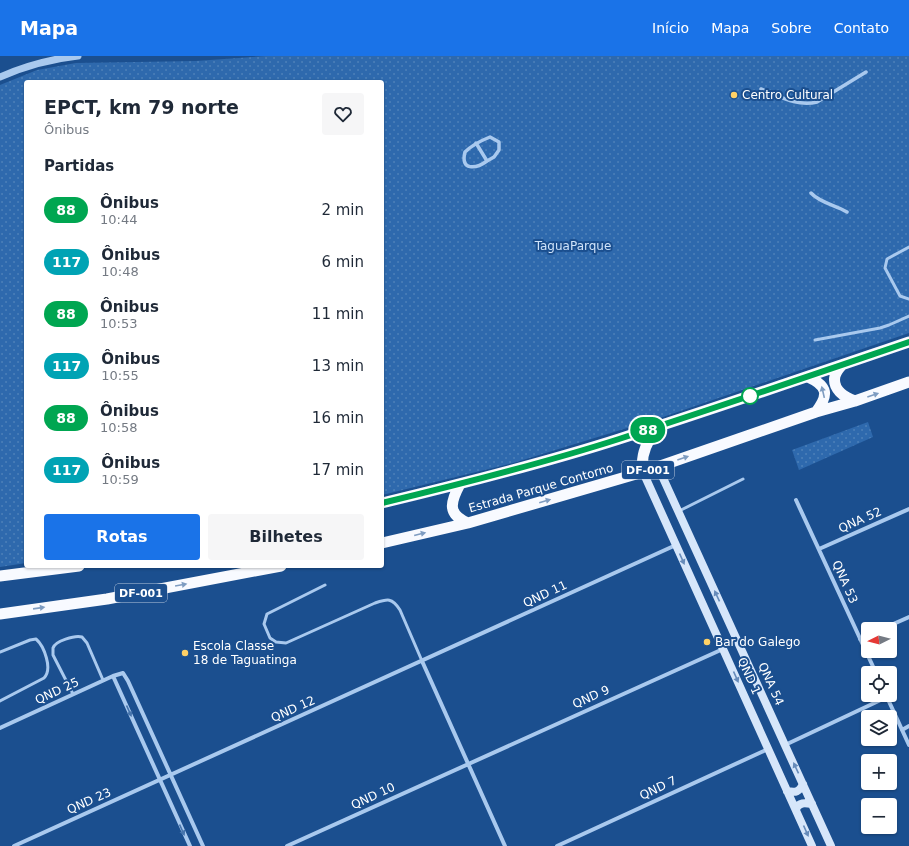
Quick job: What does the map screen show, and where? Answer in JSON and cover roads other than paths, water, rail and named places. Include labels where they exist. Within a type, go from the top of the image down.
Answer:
[{"type":"highway","name":"Estrada Parque Contorno","points":[[384,503],[460,484],[618,440],[909,342]]},
{"type":"highway","points":[[842,365],[835,375],[836,386],[844,396],[855,401]]},
{"type":"highway","points":[[808,377],[820,383],[825,392],[824,400],[816,412]]},
{"type":"highway","name":"Estrada Parque Contorno","points":[[384,544],[468,523],[643,472],[816,412],[855,401],[909,382]]},
{"type":"highway","points":[[643,472],[643,452],[648,440],[659,426]]},
{"type":"highway","points":[[460,484],[454,497],[453,510],[458,518],[468,523]]},
{"type":"highway","points":[[0,576],[63,568]]},
{"type":"highway","name":"DF-001","points":[[0,614],[107,599],[270,568]]},
{"type":"main road","name":"QNA 54","points":[[658,467],[831,846]]},
{"type":"main road","name":"QND 1","points":[[643,472],[812,846]]},
{"type":"main road","points":[[662,515],[666,510],[678,510]]},
{"type":"main road","points":[[787,791],[799,791],[803,784]]},
{"type":"main road","points":[[796,809],[797,806],[802,803],[812,804]]},
{"type":"street","points":[[0,77],[49,60],[78,56]]},
{"type":"street","points":[[761,89],[796,103],[810,104],[817,102],[866,72]]},
{"type":"street","points":[[490,137],[499,142],[499,150],[487,161],[473,167],[465,163],[463,158],[465,152],[476,143],[490,137]]},
{"type":"street","points":[[476,143],[487,161]]},
{"type":"street","points":[[811,193],[815,198],[841,208],[847,212]]},
{"type":"street","name":"QNA 53","points":[[796,500],[873,666]]},
{"type":"street","name":"QNA 52","points":[[819,549],[909,509]]},
{"type":"street","name":"QND 11","points":[[422,661],[676,545]]},
{"type":"street","points":[[897,622],[909,617]]},
{"type":"street","name":"QND 9","points":[[467,764],[723,649]]},
{"type":"street","points":[[422,661],[505,846]]},
{"type":"street","name":"QND 12","points":[[171,775],[422,661]]},
{"type":"street","name":"QND 25","points":[[0,728],[103,680],[123,673],[171,775]]},
{"type":"street","points":[[113,676],[190,846]]},
{"type":"street","points":[[785,745],[875,702]]},
{"type":"street","points":[[890,702],[909,745]]},
{"type":"street","points":[[902,730],[909,726]]},
{"type":"street","name":"QND 7","points":[[556,846],[768,749]]},
{"type":"street","name":"QND 10","points":[[287,846],[467,764]]},
{"type":"street","points":[[171,775],[203,846]]},
{"type":"street","name":"QND 23","points":[[14,846],[171,775]]},
{"type":"lane","points":[[909,247],[887,258],[885,268],[900,296],[909,299]]},
{"type":"lane","points":[[815,340],[880,328],[909,316]]},
{"type":"lane","points":[[678,510],[743,479]]},
{"type":"lane","points":[[325,585],[267,614],[264,624],[270,638],[276,642],[286,643],[375,603],[390,600],[395,602],[400,610],[422,661]]},
{"type":"lane","points":[[73,694],[53,655],[53,648],[56,644],[74,636],[82,637],[87,643],[103,680]]},
{"type":"lane","points":[[0,652],[36,639],[42,649],[48,667],[48,674],[44,678],[0,701]]},
{"type":"place","name":"Centro Cultural","points":[[734,95]]},
{"type":"place","name":"Bar do Galego","points":[[707,642]]},
{"type":"place","name":"Escola Classe 18 de Taguatinga","points":[[185,653]]},
{"type":"park label","name":"TaguaParque","points":[[573,246]]}]
